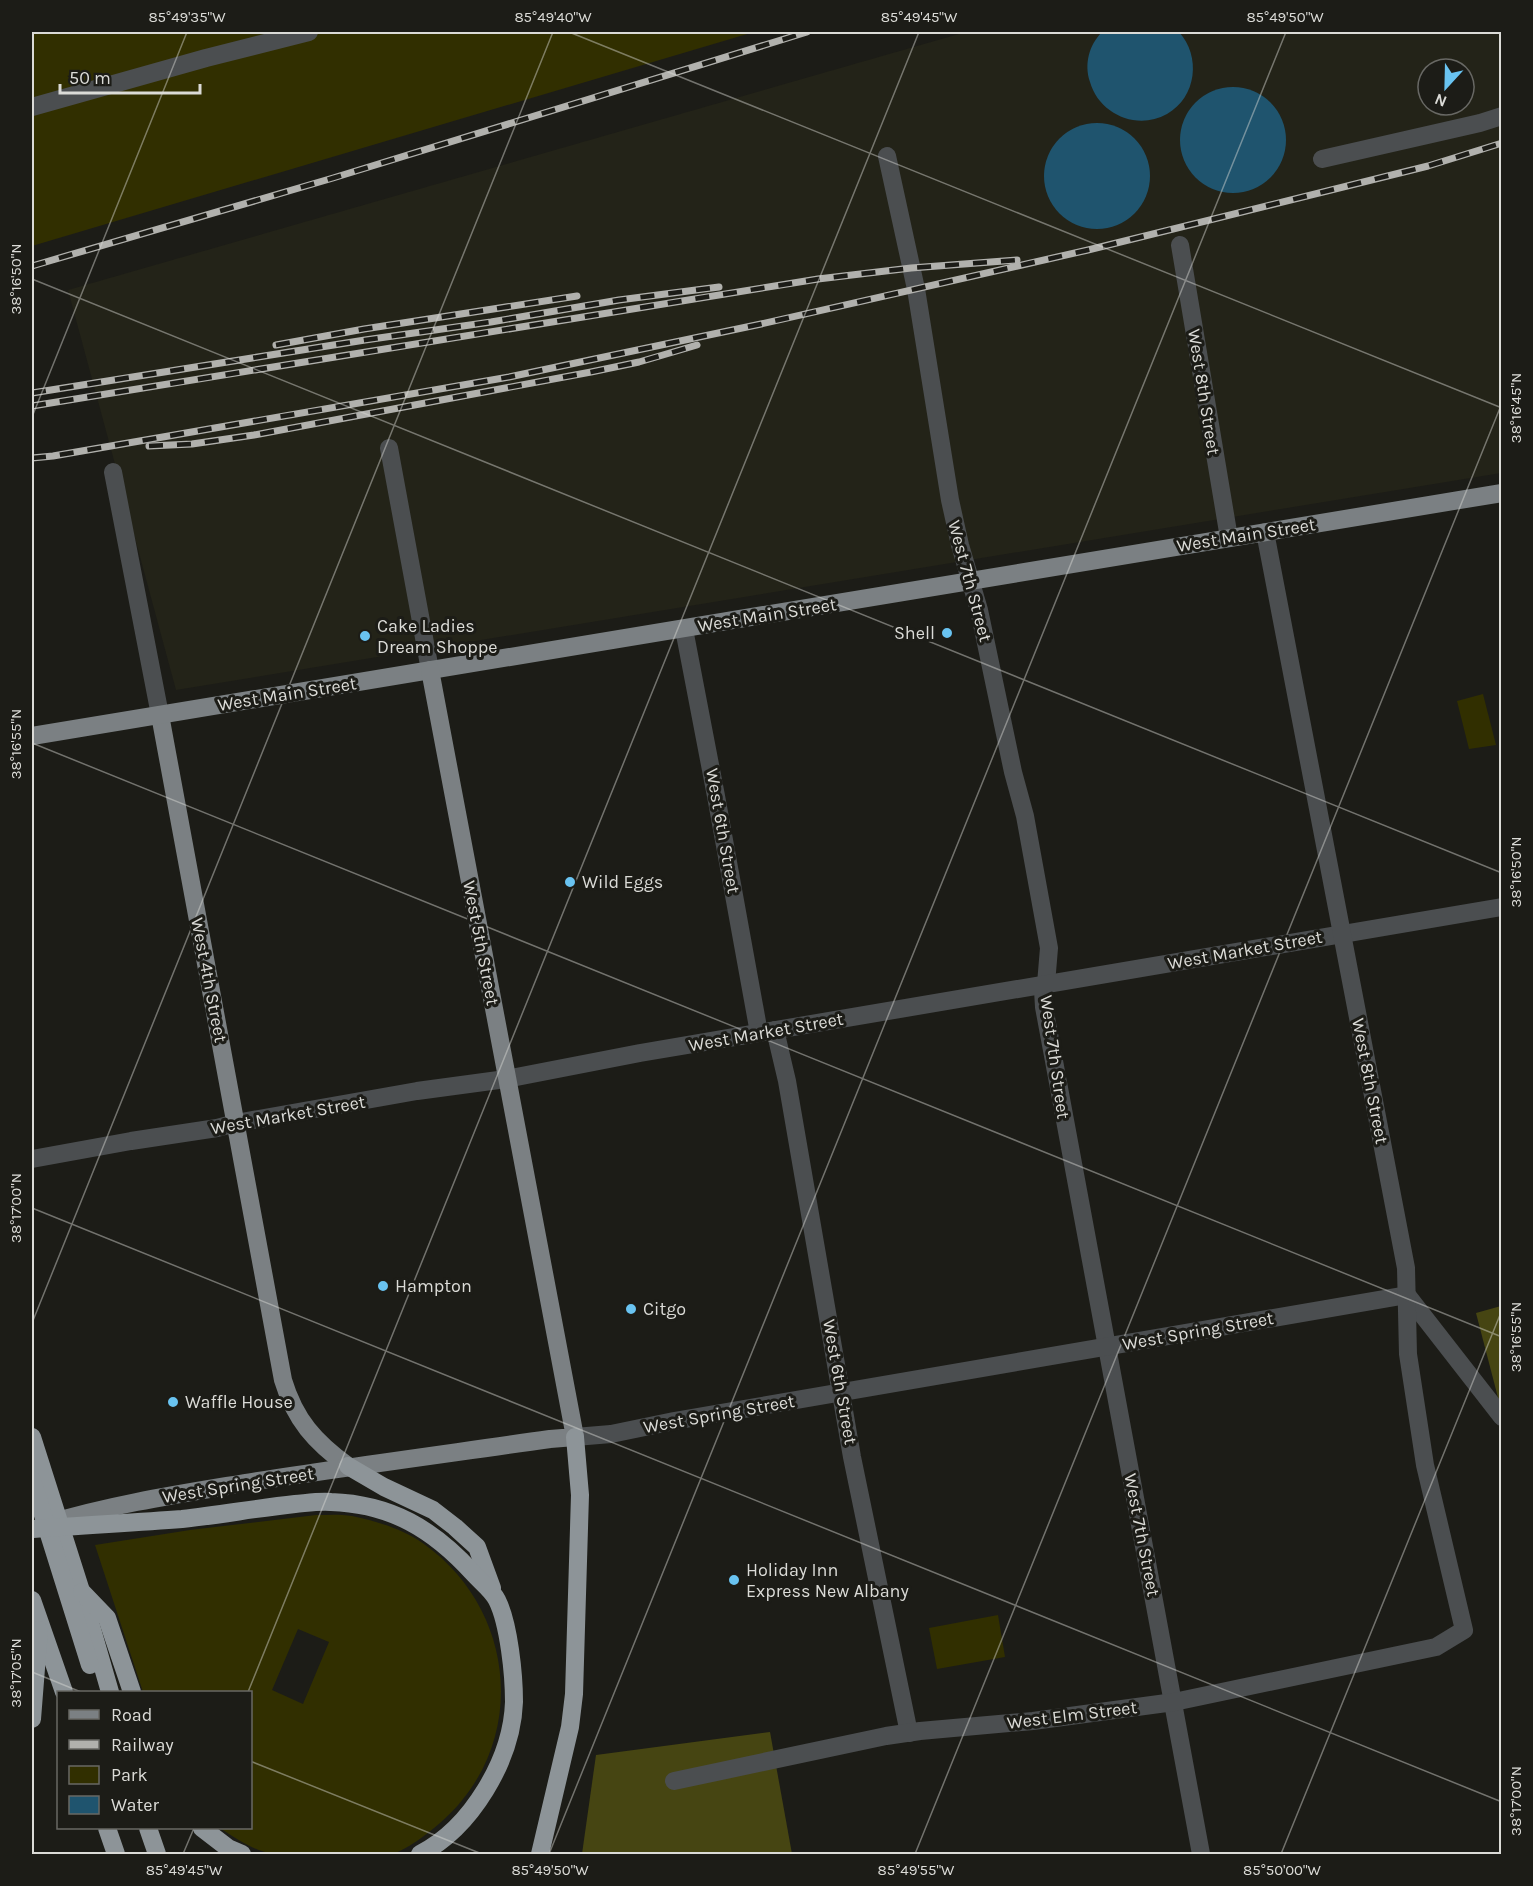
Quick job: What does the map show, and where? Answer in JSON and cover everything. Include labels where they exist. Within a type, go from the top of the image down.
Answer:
[{"type":"highway","points":[[32,1437],[36,1473],[74,1592],[110,1691]]},
{"type":"highway","points":[[540,1854],[567,1738],[574,1694],[580,1495],[575,1437]]},
{"type":"highway","points":[[348,1466],[433,1510],[477,1547],[496,1599],[510,1648],[514,1683],[513,1718],[504,1751],[490,1783],[474,1807],[445,1837],[420,1854]]},
{"type":"highway","points":[[32,1529],[182,1519],[329,1501],[362,1505],[395,1515],[425,1530],[453,1551],[496,1599]]},
{"type":"highway","points":[[74,1592],[98,1691]]},
{"type":"highway","points":[[74,1592],[107,1618],[132,1691]]},
{"type":"highway","points":[[32,1600],[64,1691]]},
{"type":"highway","points":[[32,1719],[39,1622]]},
{"type":"highway","points":[[108,1829],[116,1854]]},
{"type":"highway","points":[[142,1829],[149,1854]]},
{"type":"highway","points":[[149,1829],[157,1854]]},
{"type":"highway","points":[[204,1829],[228,1848],[242,1854]]},
{"type":"main road","name":"West Main Street","points":[[32,736],[1502,493]]},
{"type":"main road","name":"West 5th Street","points":[[430,670],[575,1437]]},
{"type":"main road","name":"West 4th Street","points":[[160,715],[276,1344],[287,1392],[298,1415],[311,1434],[348,1466]]},
{"type":"main road","name":"West Spring Street","points":[[32,1529],[89,1511],[167,1496],[348,1466],[575,1437]]},
{"type":"street","points":[[32,107],[206,58],[309,32]]},
{"type":"street","points":[[1322,159],[1502,116]]},
{"type":"street","name":"West 7th Street","points":[[887,156],[916,289],[950,500],[979,610],[1013,772],[1025,816],[1049,948],[1046,984],[1043,990],[1044,1007],[1201,1854]]},
{"type":"street","name":"West 8th Street","points":[[1180,245],[1229,538]]},
{"type":"street","name":"West 5th Street","points":[[388,448],[430,670]]},
{"type":"street","name":"West 4th Street","points":[[112,472],[160,715]]},
{"type":"street","name":"West 8th Street","points":[[1264,532],[1406,1268],[1408,1354],[1425,1465],[1464,1630]]},
{"type":"street","name":"West 6th Street","points":[[684,628],[714,785],[767,1032],[787,1081],[855,1468],[909,1733]]},
{"type":"street","name":"West Market Street","points":[[32,1158],[217,1128],[417,1091],[506,1079],[640,1053],[1502,907]]},
{"type":"street","points":[[1407,1295],[1502,1418]]},
{"type":"street","name":"West Spring Street","points":[[575,1437],[611,1434],[1407,1295]]},
{"type":"street","name":"West Elm Street","points":[[674,1781],[909,1733],[1033,1721],[1174,1702],[1436,1647],[1464,1630]]},
{"type":"shaded area","points":[[976,32],[1501,32],[1501,473],[176,690],[68,290],[959,34]]},
{"type":"shaded area","points":[[1501,1306],[1501,1409],[1476,1313]]},
{"type":"shaded area","points":[[770,1732],[792,1854],[582,1854],[596,1755]]},
{"type":"green space","points":[[32,32],[754,32],[32,246]]},
{"type":"green space","points":[[1483,694],[1496,745],[1469,749],[1457,701]]},
{"type":"green space","points":[[316,1515],[352,1516],[380,1523],[424,1544],[455,1572],[479,1605],[494,1641],[501,1680],[499,1719],[488,1756],[469,1792],[436,1827],[403,1850],[385,1855],[273,1854],[238,1840],[222,1829],[252,1829],[252,1691],[143,1691],[95,1545],[190,1530]],"holes":[[[298,1629],[329,1642],[303,1704],[272,1690]]]},
{"type":"green space","points":[[998,1615],[1005,1657],[937,1669],[929,1628]]},
{"type":"water","points":[[1102,32],[1179,32],[1191,53],[1193,64],[1190,87],[1177,107],[1167,114],[1144,121],[1121,116],[1110,111],[1102,103],[1090,82],[1088,62],[1091,49]]},
{"type":"water","points":[[1233,87],[1253,91],[1270,103],[1282,120],[1286,140],[1282,160],[1270,177],[1253,189],[1233,193],[1213,189],[1196,177],[1184,160],[1180,140],[1184,120],[1196,103],[1213,91]]},
{"type":"water","points":[[1097,123],[1117,127],[1134,139],[1146,156],[1150,176],[1146,196],[1134,213],[1117,225],[1097,229],[1077,225],[1060,213],[1048,196],[1044,176],[1048,156],[1060,139],[1077,127]]},
{"type":"railway","points":[[32,266],[333,178],[807,32]]},
{"type":"railway","points":[[32,458],[509,377],[761,324],[1088,250],[1428,166],[1502,143]]},
{"type":"railway","points":[[32,406],[818,279],[911,268],[1017,260]]},
{"type":"railway","points":[[32,393],[619,300],[719,287]]},
{"type":"railway","points":[[276,345],[577,296]]},
{"type":"railway","points":[[149,446],[192,444],[254,435],[591,372],[639,362],[697,345]]},
{"type":"place","name":"Shell","points":[[947,633]]},
{"type":"place","name":"Cake Ladies Dream Shoppe","points":[[365,636]]},
{"type":"place","name":"Wild Eggs","points":[[570,882]]},
{"type":"place","name":"Hampton","points":[[383,1286]]},
{"type":"place","name":"Citgo","points":[[631,1309]]},
{"type":"place","name":"Waffle House","points":[[173,1402]]},
{"type":"place","name":"Holiday Inn Express New Albany","points":[[734,1580]]}]
